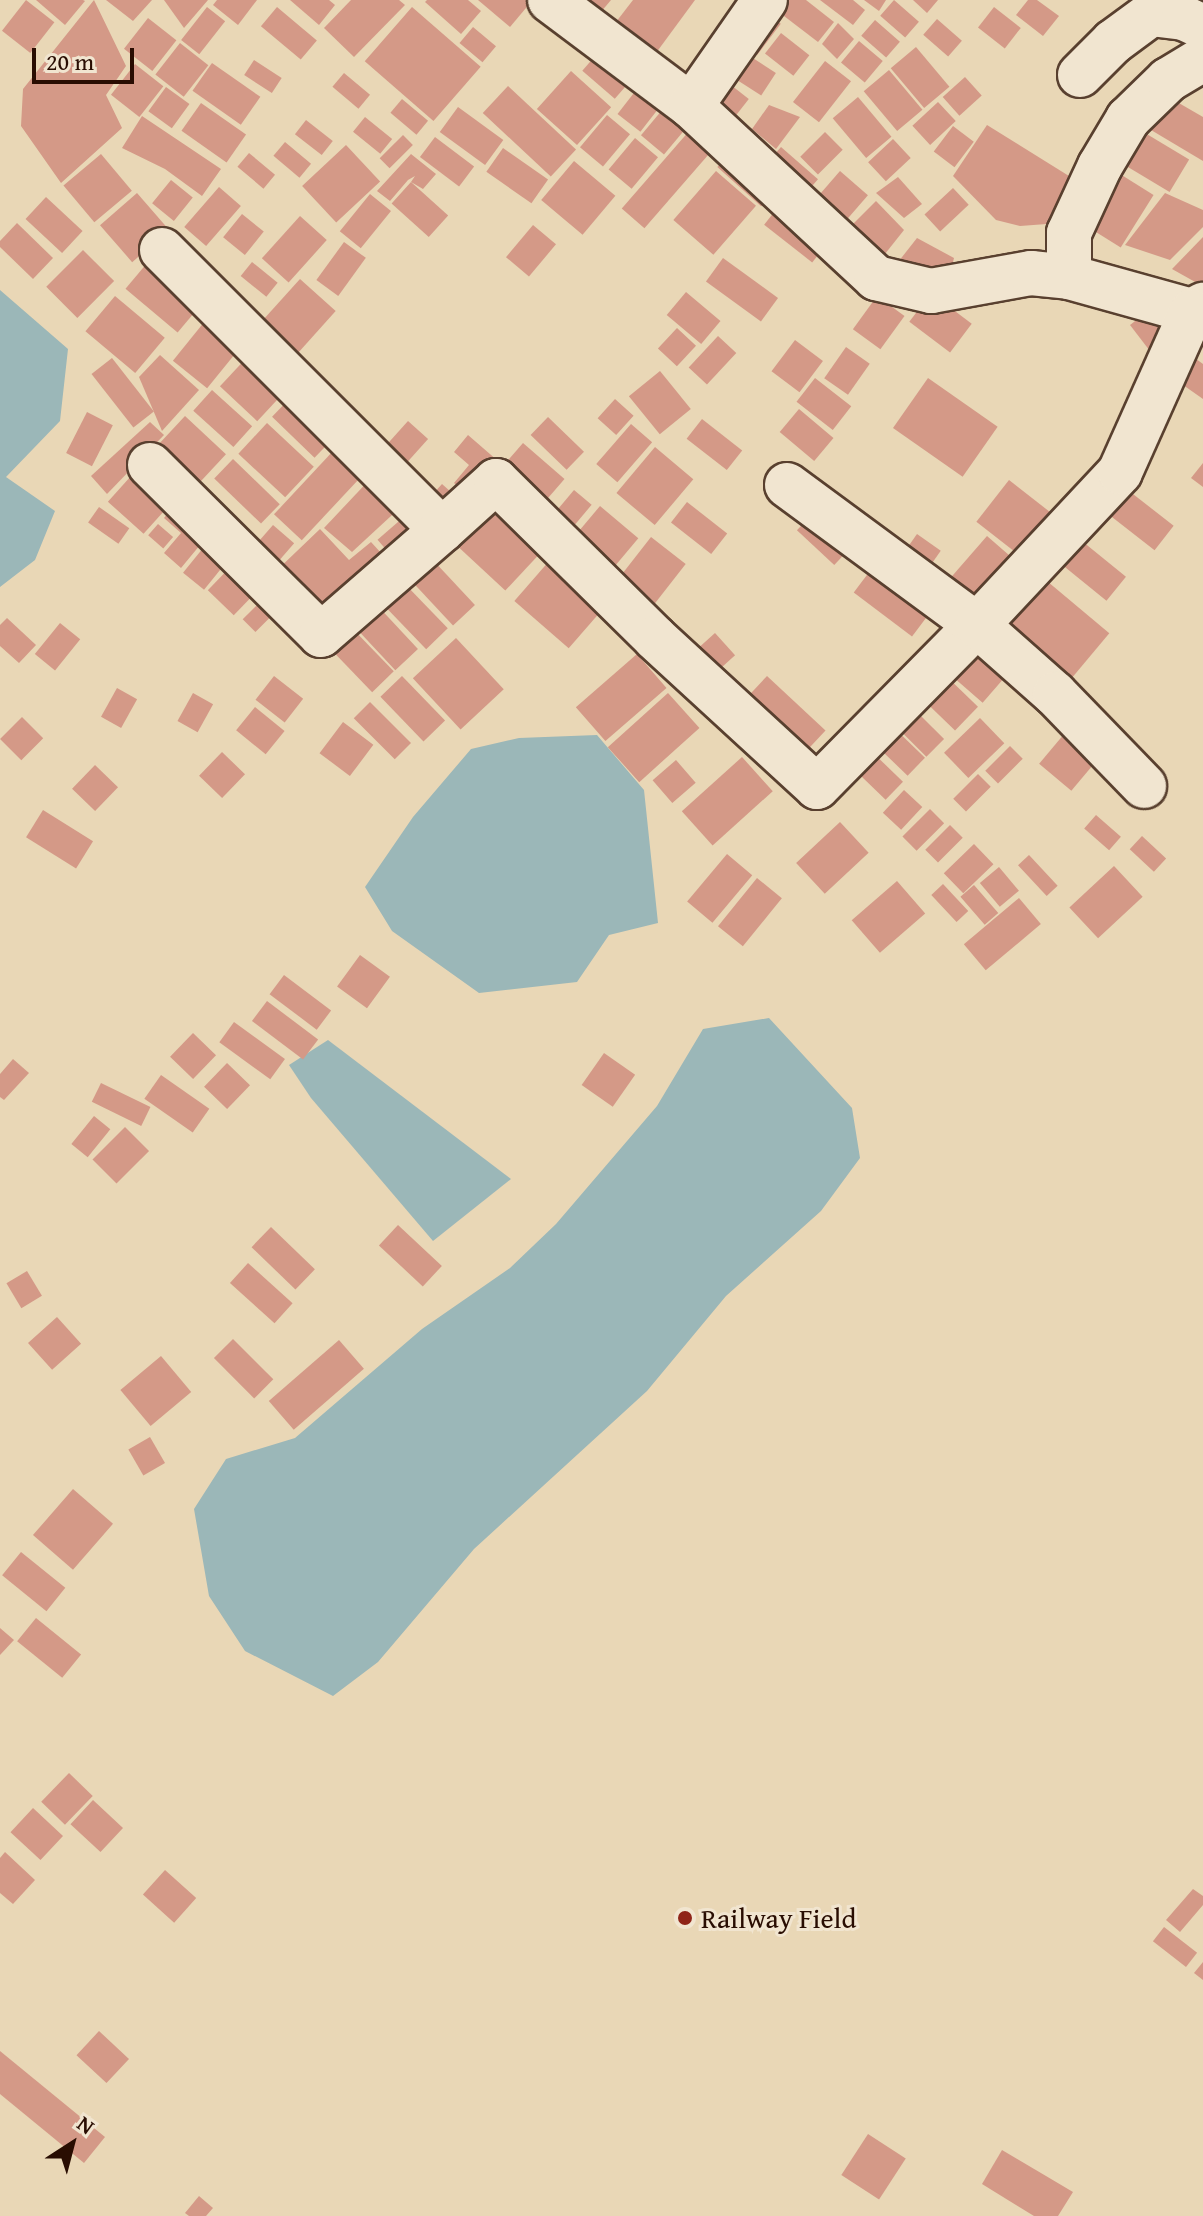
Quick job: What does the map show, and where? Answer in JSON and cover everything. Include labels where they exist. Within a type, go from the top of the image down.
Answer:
[{"type":"street","points":[[150,465],[321,635],[496,481],[655,638],[817,787],[977,625],[1120,472],[1197,308],[1069,277],[1031,273],[931,291],[876,278],[691,106],[550,0]]},
{"type":"street","points":[[691,106],[765,0]]},
{"type":"street","points":[[1080,75],[1113,42],[1151,14],[1184,18],[1203,27]]},
{"type":"street","points":[[1069,277],[1069,233],[1100,166],[1128,119],[1168,80],[1203,59]]},
{"type":"street","points":[[162,250],[442,530]]},
{"type":"street","points":[[787,485],[977,625],[1055,694],[1144,786]]},
{"type":"water","points":[[0,290],[68,349],[60,421],[6,477],[55,511],[35,560],[0,587]]},
{"type":"water","points":[[597,735],[644,790],[658,923],[609,935],[577,982],[479,993],[392,931],[365,887],[413,817],[471,749],[519,738]]},
{"type":"water","points":[[769,1018],[852,1108],[860,1158],[821,1211],[726,1296],[647,1391],[474,1549],[378,1662],[333,1696],[245,1651],[209,1596],[194,1509],[226,1459],[295,1438],[422,1329],[510,1268],[556,1224],[657,1106],[703,1029]]},
{"type":"water","points":[[328,1040],[511,1179],[433,1241],[311,1098],[289,1065]]},
{"type":"building","points":[[26,0],[54,22],[30,53],[2,31]]},
{"type":"building","points":[[36,0],[83,0],[85,1],[65,25]]},
{"type":"building","points":[[94,0],[126,66],[106,95],[122,128],[61,183],[21,126],[23,89]]},
{"type":"building","points":[[106,0],[152,0],[133,21]]},
{"type":"building","points":[[164,0],[208,0],[184,28]]},
{"type":"building","points":[[217,0],[257,0],[238,25],[213,5]]},
{"type":"building","points":[[290,0],[329,0],[335,5],[319,25]]},
{"type":"building","points":[[351,0],[399,0],[405,5],[354,57],[324,28]]},
{"type":"building","points":[[468,0],[481,11],[461,34],[425,2]]},
{"type":"building","points":[[478,0],[529,0],[531,2],[510,27]]},
{"type":"building","points":[[573,0],[611,0],[595,19]]},
{"type":"building","points":[[633,0],[695,0],[656,53],[616,22]]},
{"type":"building","points":[[770,0],[806,0],[834,22],[818,42],[767,3]]},
{"type":"building","points":[[820,0],[853,0],[865,10],[853,25]]},
{"type":"building","points":[[864,0],[886,0],[879,11]]},
{"type":"building","points":[[894,0],[919,22],[905,37],[880,16]]},
{"type":"building","points":[[913,0],[938,0],[927,13]]},
{"type":"building","points":[[1028,0],[1037,0],[1059,16],[1043,36],[1016,15]]},
{"type":"building","points":[[207,7],[225,21],[199,54],[181,40]]},
{"type":"building","points":[[277,7],[317,40],[301,60],[261,26]]},
{"type":"building","points":[[412,7],[481,67],[433,121],[365,61]]},
{"type":"building","points":[[994,7],[1021,28],[1005,48],[978,27]]},
{"type":"building","points":[[764,11],[781,24],[757,55],[741,42]]},
{"type":"building","points":[[148,18],[176,40],[152,71],[124,49]]},
{"type":"building","points":[[937,19],[962,41],[948,56],[923,35]]},
{"type":"building","points":[[875,20],[900,42],[886,57],[861,36]]},
{"type":"building","points":[[838,23],[854,39],[837,59],[822,44]]},
{"type":"building","points":[[473,27],[496,46],[482,62],[460,43]]},
{"type":"building","points":[[781,33],[809,55],[793,76],[765,53]]},
{"type":"building","points":[[859,41],[883,61],[865,82],[841,62]]},
{"type":"building","points":[[180,43],[208,65],[184,97],[155,75]]},
{"type":"building","points":[[916,47],[949,87],[924,108],[891,68]]},
{"type":"building","points":[[602,48],[634,76],[615,99],[582,71]]},
{"type":"building","points":[[739,49],[776,73],[761,96],[724,72]]},
{"type":"building","points":[[254,60],[282,78],[272,93],[244,75]]},
{"type":"building","points":[[825,61],[851,81],[819,122],[793,102]]},
{"type":"building","points":[[212,63],[260,97],[241,125],[192,91]]},
{"type":"building","points":[[135,64],[163,86],[139,117],[111,95]]},
{"type":"building","points":[[889,70],[922,110],[897,131],[864,91]]},
{"type":"building","points":[[571,71],[611,107],[577,145],[537,109]]},
{"type":"building","points":[[344,73],[370,95],[358,109],[332,87]]},
{"type":"building","points":[[965,77],[982,96],[959,116],[943,97]]},
{"type":"building","points":[[722,78],[749,99],[732,120],[705,99]]},
{"type":"building","points":[[644,80],[667,98],[640,132],[618,114]]},
{"type":"building","points":[[508,86],[576,149],[551,176],[483,113]]},
{"type":"building","points":[[166,87],[189,104],[172,128],[148,111]]},
{"type":"building","points":[[1165,95],[1203,117],[1203,161],[1146,127]]},
{"type":"building","points":[[858,97],[891,137],[866,158],[833,118]]},
{"type":"building","points":[[402,99],[428,121],[416,135],[390,113]]},
{"type":"building","points":[[938,102],[956,121],[930,145],[912,126]]},
{"type":"building","points":[[201,103],[246,135],[227,162],[181,131]]},
{"type":"building","points":[[668,103],[691,122],[664,154],[641,135]]},
{"type":"building","points":[[769,105],[800,117],[776,149],[752,129]]},
{"type":"building","points":[[458,107],[503,140],[485,165],[440,132]]},
{"type":"building","points":[[607,115],[630,134],[603,166],[580,147]]},
{"type":"building","points":[[142,116],[221,169],[202,196],[165,169],[122,148]]},
{"type":"building","points":[[365,117],[392,139],[380,154],[353,132]]},
{"type":"building","points":[[306,120],[333,141],[322,155],[295,134]]},
{"type":"building","points":[[1130,124],[1189,160],[1170,192],[1110,157]]},
{"type":"building","points":[[987,125],[1085,186],[1060,223],[1020,226],[996,220],[953,176]]},
{"type":"building","points":[[953,126],[974,142],[955,167],[934,152]]},
{"type":"building","points":[[690,130],[713,150],[644,228],[622,208]]},
{"type":"building","points":[[825,132],[843,150],[818,174],[800,157]]},
{"type":"building","points":[[403,135],[413,145],[390,168],[380,158]]},
{"type":"building","points":[[435,137],[474,166],[459,186],[420,157]]},
{"type":"building","points":[[635,138],[658,157],[632,189],[609,169]]},
{"type":"building","points":[[893,139],[911,158],[886,181],[868,162]]},
{"type":"building","points":[[285,142],[311,164],[299,178],[273,156]]},
{"type":"building","points":[[346,145],[380,182],[336,222],[302,186]]},
{"type":"building","points":[[781,147],[818,179],[802,197],[765,165]]},
{"type":"building","points":[[503,148],[548,180],[531,203],[486,172]]},
{"type":"building","points":[[249,153],[275,175],[263,189],[237,167]]},
{"type":"building","points":[[101,154],[132,191],[94,222],[63,185]]},
{"type":"building","points":[[411,154],[436,174],[423,189],[411,182],[415,176],[408,180],[390,201],[377,191]]},
{"type":"building","points":[[728,155],[772,194],[761,206],[717,167]]},
{"type":"building","points":[[574,161],[615,196],[583,235],[541,200]]},
{"type":"building","points":[[1112,169],[1154,195],[1121,248],[1079,222]]},
{"type":"building","points":[[716,171],[756,206],[713,255],[673,220]]},
{"type":"building","points":[[840,171],[868,195],[842,225],[814,201]]},
{"type":"building","points":[[898,177],[922,204],[904,218],[876,193]]},
{"type":"building","points":[[171,180],[193,198],[174,221],[152,203]]},
{"type":"building","points":[[411,182],[448,215],[429,237],[392,204]]},
{"type":"building","points":[[219,187],[241,206],[206,246],[184,227]]},
{"type":"building","points":[[953,188],[969,205],[940,231],[924,215]]},
{"type":"building","points":[[137,193],[169,230],[132,262],[100,225]]},
{"type":"building","points":[[1165,193],[1203,210],[1203,227],[1170,260],[1125,245]]},
{"type":"building","points":[[370,194],[391,211],[361,248],[340,231]]},
{"type":"building","points":[[46,197],[83,231],[62,253],[26,219]]},
{"type":"building","points":[[876,201],[904,230],[881,259],[843,234]]},
{"type":"building","points":[[782,202],[830,240],[812,262],[764,225]]},
{"type":"building","points":[[242,214],[264,232],[245,255],[223,237]]},
{"type":"building","points":[[300,216],[327,240],[289,282],[262,258]]},
{"type":"building","points":[[17,223],[53,258],[33,279],[0,247],[0,241]]},
{"type":"building","points":[[533,225],[556,244],[529,276],[506,257]]},
{"type":"building","points":[[1203,237],[1203,282],[1197,283],[1172,269]]},
{"type":"building","points":[[917,238],[954,258],[952,266],[924,271],[895,266]]},
{"type":"building","points":[[344,242],[366,258],[338,296],[316,280]]},
{"type":"building","points":[[83,250],[114,281],[77,318],[46,287]]},
{"type":"building","points":[[723,258],[778,298],[761,321],[706,281]]},
{"type":"building","points":[[148,262],[200,306],[178,333],[126,289]]},
{"type":"building","points":[[252,262],[278,283],[266,297],[241,276]]},
{"type":"building","points":[[300,279],[336,311],[296,355],[261,323]]},
{"type":"building","points":[[686,292],[720,321],[701,344],[667,315]]},
{"type":"building","points":[[931,293],[972,324],[950,352],[909,322]]},
{"type":"building","points":[[115,296],[165,338],[135,373],[85,331]]},
{"type":"building","points":[[877,296],[905,316],[880,349],[853,329]]},
{"type":"building","points":[[1148,311],[1173,331],[1153,355],[1130,325]]},
{"type":"building","points":[[205,321],[239,349],[207,388],[173,361]]},
{"type":"building","points":[[677,328],[696,346],[677,366],[658,348]]},
{"type":"building","points":[[718,336],[736,353],[707,384],[689,367]]},
{"type":"building","points":[[795,340],[823,361],[799,392],[772,371]]},
{"type":"building","points":[[846,347],[870,364],[848,395],[824,378]]},
{"type":"building","points":[[252,352],[289,387],[257,421],[220,386]]},
{"type":"building","points":[[160,355],[199,390],[162,431],[139,377]]},
{"type":"building","points":[[1192,356],[1203,364],[1203,399],[1176,380]]},
{"type":"building","points":[[112,358],[154,412],[133,428],[92,374]]},
{"type":"building","points":[[660,371],[691,409],[660,434],[629,396]]},
{"type":"building","points":[[815,378],[851,406],[833,430],[797,402]]},
{"type":"building","points":[[928,378],[998,427],[963,477],[893,428]]},
{"type":"building","points":[[212,390],[252,426],[233,447],[193,411]]},
{"type":"building","points":[[295,393],[337,434],[315,458],[272,417]]},
{"type":"building","points":[[615,399],[634,416],[616,435],[598,418]]},
{"type":"building","points":[[799,409],[833,438],[814,461],[780,432]]},
{"type":"building","points":[[87,412],[113,425],[92,466],[66,453]]},
{"type":"building","points":[[185,416],[226,454],[188,495],[147,457]]},
{"type":"building","points":[[548,417],[584,452],[567,470],[531,435]]},
{"type":"building","points":[[702,419],[742,450],[727,470],[687,439]]},
{"type":"building","points":[[408,421],[428,439],[396,475],[376,457]]},
{"type":"building","points":[[150,422],[164,435],[107,494],[91,476]]},
{"type":"building","points":[[267,423],[314,467],[285,497],[238,454]]},
{"type":"building","points":[[631,424],[652,442],[617,482],[596,464]]},
{"type":"building","points":[[468,435],[498,461],[468,495],[454,483],[469,465],[454,452]]},
{"type":"building","points":[[523,443],[565,479],[536,512],[495,475]]},
{"type":"building","points":[[655,447],[693,479],[655,525],[616,493]]},
{"type":"building","points":[[334,450],[362,476],[302,540],[274,514]]},
{"type":"building","points":[[233,459],[280,504],[261,524],[214,478]]},
{"type":"building","points":[[1203,463],[1203,487],[1191,478]]},
{"type":"building","points":[[140,466],[176,498],[144,534],[108,502]]},
{"type":"building","points":[[373,476],[404,504],[352,552],[324,528]]},
{"type":"building","points":[[1009,480],[1055,516],[1022,557],[976,522]]},
{"type":"building","points":[[442,484],[461,501],[424,504]]},
{"type":"building","points":[[1124,487],[1174,526],[1155,550],[1105,511]]},
{"type":"building","points":[[574,490],[592,505],[564,538],[546,523]]},
{"type":"building","points":[[495,499],[546,547],[505,591],[454,543]]},
{"type":"building","points":[[687,502],[727,533],[711,554],[671,522]]},
{"type":"building","points":[[175,504],[210,533],[181,568],[164,553],[181,533],[164,518]]},
{"type":"building","points":[[600,506],[638,538],[606,576],[568,544]]},
{"type":"building","points":[[99,507],[129,528],[118,544],[88,523]]},
{"type":"building","points":[[413,509],[434,533],[399,564],[378,540]]},
{"type":"building","points":[[814,512],[851,547],[834,565],[797,530]]},
{"type":"building","points":[[158,524],[173,537],[163,548],[148,535]]},
{"type":"building","points":[[273,525],[294,543],[271,570],[250,551]]},
{"type":"building","points":[[320,529],[349,560],[371,542],[392,565],[321,624],[273,574]]},
{"type":"building","points":[[917,534],[941,551],[921,578],[897,562]]},
{"type":"building","points":[[987,536],[1015,560],[973,609],[945,584]]},
{"type":"building","points":[[212,537],[233,554],[204,590],[183,573]]},
{"type":"building","points":[[651,537],[686,564],[646,615],[611,588]]},
{"type":"building","points":[[1077,537],[1126,577],[1106,601],[1057,561]]},
{"type":"building","points":[[557,552],[611,599],[569,648],[514,601]]},
{"type":"building","points":[[432,559],[475,605],[453,626],[410,579]]},
{"type":"building","points":[[879,559],[937,603],[912,636],[854,593]]},
{"type":"building","points":[[237,560],[263,585],[234,615],[208,590]]},
{"type":"building","points":[[1035,571],[1109,633],[1063,689],[989,626]]},
{"type":"building","points":[[404,583],[448,628],[426,649],[382,604]]},
{"type":"building","points":[[271,591],[284,604],[255,632],[243,619]]},
{"type":"building","points":[[375,603],[418,649],[395,670],[352,624]]},
{"type":"building","points":[[7,618],[36,645],[19,663],[0,646],[0,625]]},
{"type":"building","points":[[60,623],[80,639],[55,670],[35,654]]},
{"type":"building","points":[[350,626],[394,671],[372,692],[328,647]]},
{"type":"building","points":[[715,633],[735,655],[712,676],[692,654]]},
{"type":"building","points":[[456,638],[504,689],[461,729],[413,678]]},
{"type":"building","points":[[981,639],[1013,667],[983,703],[950,674]]},
{"type":"building","points":[[637,654],[667,688],[605,741],[576,707]]},
{"type":"building","points":[[942,672],[978,707],[955,730],[919,696]]},
{"type":"building","points":[[274,676],[303,699],[285,722],[256,700]]},
{"type":"building","points":[[402,676],[445,721],[423,741],[380,697]]},
{"type":"building","points":[[767,676],[826,731],[800,758],[742,703]]},
{"type":"building","points":[[117,688],[137,699],[121,728],[101,717]]},
{"type":"building","points":[[193,693],[213,704],[198,732],[177,721]]},
{"type":"building","points":[[668,693],[699,728],[639,782],[608,747]]},
{"type":"building","points":[[370,702],[411,743],[395,759],[354,718]]},
{"type":"building","points":[[908,703],[944,739],[926,757],[890,721]]},
{"type":"building","points":[[255,707],[285,731],[266,754],[236,730]]},
{"type":"building","points":[[22,717],[43,738],[21,760],[0,739]]},
{"type":"building","points":[[980,718],[1004,743],[968,778],[944,753]]},
{"type":"building","points":[[343,722],[373,745],[350,776],[320,753]]},
{"type":"building","points":[[889,723],[925,758],[908,776],[872,741]]},
{"type":"building","points":[[1070,727],[1102,754],[1071,791],[1039,764]]},
{"type":"building","points":[[1010,746],[1023,759],[998,783],[985,771]]},
{"type":"building","points":[[867,747],[903,782],[886,800],[850,765]]},
{"type":"building","points":[[222,752],[245,774],[222,798],[199,776]]},
{"type":"building","points":[[742,757],[773,791],[713,845],[682,811]]},
{"type":"building","points":[[676,760],[696,783],[672,803],[653,780]]},
{"type":"building","points":[[95,765],[118,787],[95,811],[72,789]]},
{"type":"building","points":[[978,774],[991,787],[966,811],[953,799]]},
{"type":"building","points":[[904,790],[922,807],[901,830],[883,813]]},
{"type":"building","points":[[930,809],[944,823],[917,851],[902,837]]},
{"type":"building","points":[[43,810],[93,841],[76,868],[26,837]]},
{"type":"building","points":[[1096,815],[1121,837],[1109,850],[1084,829]]},
{"type":"building","points":[[840,822],[869,853],[825,894],[796,863]]},
{"type":"building","points":[[950,825],[963,838],[938,862],[925,850]]},
{"type":"building","points":[[1142,836],[1166,859],[1154,872],[1130,849]]},
{"type":"building","points":[[974,844],[993,864],[963,893],[944,873]]},
{"type":"building","points":[[727,854],[752,875],[712,923],[687,901]]},
{"type":"building","points":[[1029,855],[1058,886],[1047,896],[1018,865]]},
{"type":"building","points":[[1114,866],[1143,897],[1098,938],[1069,908]]},
{"type":"building","points":[[999,867],[1019,891],[1000,907],[980,883]]},
{"type":"building","points":[[757,878],[782,898],[743,946],[718,926]]},
{"type":"building","points":[[897,881],[925,913],[880,953],[852,920]]},
{"type":"building","points":[[943,884],[968,911],[957,922],[931,895]]},
{"type":"building","points":[[974,885],[998,913],[985,925],[960,897]]},
{"type":"building","points":[[1019,898],[1041,924],[986,970],[964,944]]},
{"type":"building","points":[[360,955],[390,977],[367,1008],[337,987]]},
{"type":"building","points":[[284,975],[331,1011],[317,1030],[270,994]]},
{"type":"building","points":[[267,1001],[318,1040],[303,1059],[252,1021]]},
{"type":"building","points":[[234,1022],[285,1059],[270,1079],[219,1042]]},
{"type":"building","points":[[193,1033],[216,1055],[193,1079],[170,1057]]},
{"type":"building","points":[[604,1053],[635,1075],[613,1107],[582,1085]]},
{"type":"building","points":[[13,1059],[29,1073],[4,1100],[0,1097],[0,1074]]},
{"type":"building","points":[[227,1063],[250,1085],[227,1109],[204,1087]]},
{"type":"building","points":[[161,1075],[209,1109],[193,1133],[144,1099]]},
{"type":"building","points":[[101,1083],[150,1107],[141,1126],[92,1102]]},
{"type":"building","points":[[94,1116],[110,1129],[88,1157],[71,1144]]},
{"type":"building","points":[[125,1127],[149,1151],[117,1184],[92,1160]]},
{"type":"building","points":[[398,1225],[442,1266],[423,1286],[379,1245]]},
{"type":"building","points":[[271,1227],[315,1269],[295,1290],[252,1247]]},
{"type":"building","points":[[248,1263],[293,1303],[275,1323],[230,1283]]},
{"type":"building","points":[[27,1271],[42,1296],[21,1308],[6,1283]]},
{"type":"building","points":[[57,1317],[81,1344],[52,1370],[28,1343]]},
{"type":"building","points":[[233,1339],[273,1379],[254,1398],[214,1358]]},
{"type":"building","points":[[339,1340],[364,1369],[294,1430],[269,1401]]},
{"type":"building","points":[[161,1356],[191,1392],[151,1426],[120,1390]]},
{"type":"building","points":[[150,1437],[165,1463],[143,1475],[128,1450]]},
{"type":"building","points":[[73,1489],[113,1524],[73,1570],[33,1535]]},
{"type":"building","points":[[21,1552],[65,1588],[46,1611],[2,1575]]},
{"type":"building","points":[[36,1618],[81,1655],[62,1678],[17,1641]]},
{"type":"building","points":[[0,1628],[14,1640],[0,1655]]},
{"type":"building","points":[[69,1773],[93,1796],[65,1825],[41,1802]]},
{"type":"building","points":[[93,1800],[123,1828],[100,1852],[70,1824]]},
{"type":"building","points":[[33,1808],[63,1836],[40,1860],[10,1832]]},
{"type":"building","points":[[5,1852],[35,1880],[13,1904],[0,1893],[0,1858]]},
{"type":"building","points":[[165,1870],[196,1898],[174,1923],[143,1895]]},
{"type":"building","points":[[1193,1889],[1203,1896],[1203,1905],[1180,1932],[1166,1920]]},
{"type":"building","points":[[1164,1927],[1197,1953],[1186,1967],[1153,1941]]},
{"type":"building","points":[[1203,1962],[1203,1980],[1194,1973]]},
{"type":"building","points":[[99,2031],[129,2059],[106,2083],[76,2055]]},
{"type":"building","points":[[0,2051],[105,2137],[84,2163],[0,2094]]},
{"type":"building","points":[[868,2134],[906,2159],[879,2200],[841,2175]]},
{"type":"building","points":[[1002,2150],[1073,2192],[1058,2216],[1034,2216],[982,2184]]},
{"type":"building","points":[[199,2196],[213,2208],[206,2216],[189,2216],[185,2213]]},
{"type":"place","name":"Railway Field","points":[[685,1918]]}]
